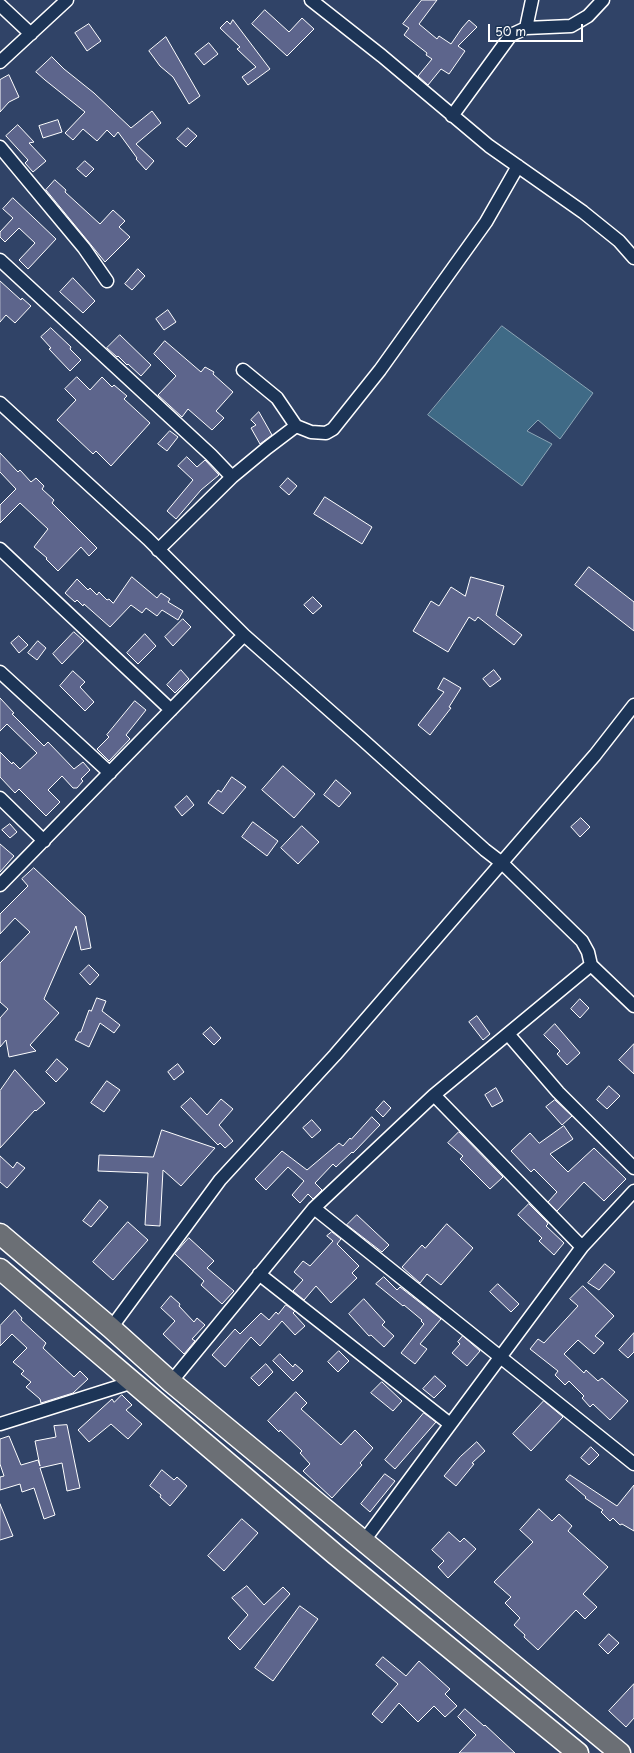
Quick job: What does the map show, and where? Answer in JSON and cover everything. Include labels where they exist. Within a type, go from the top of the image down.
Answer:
[{"type":"highway","points":[[0,1234],[111,1328],[171,1382],[620,1753]]},
{"type":"highway","points":[[0,1269],[336,1554],[578,1753]]},
{"type":"street","points":[[0,62],[67,0]]},
{"type":"street","points":[[311,0],[382,56],[489,146],[583,212],[619,241],[634,258]]},
{"type":"street","points":[[526,28],[532,0]]},
{"type":"street","points":[[452,116],[511,35],[526,28],[571,26],[588,16],[603,0]]},
{"type":"street","points":[[0,5],[31,34]]},
{"type":"street","points":[[0,147],[84,248],[107,281]]},
{"type":"street","points":[[243,370],[277,398],[296,426],[311,432],[326,433],[333,429],[380,370],[481,228],[518,166]]},
{"type":"street","points":[[0,260],[211,454],[232,477]]},
{"type":"street","points":[[0,403],[158,550],[244,635],[485,850],[502,863],[582,941],[588,952],[591,964],[634,1006]]},
{"type":"street","points":[[158,550],[232,477],[296,426]]},
{"type":"street","points":[[0,549],[171,710]]},
{"type":"street","points":[[0,886],[244,635]]},
{"type":"street","points":[[0,672],[110,773]]},
{"type":"street","points":[[111,1328],[220,1180],[335,1055],[595,755],[634,705]]},
{"type":"street","points":[[0,798],[44,841]]},
{"type":"street","points":[[171,1382],[314,1208],[434,1095],[591,964]]},
{"type":"street","points":[[508,1034],[558,1092],[634,1168]]},
{"type":"street","points":[[434,1095],[582,1247]]},
{"type":"street","points":[[363,1542],[582,1247],[634,1191]]},
{"type":"street","points":[[314,1208],[634,1464]]},
{"type":"street","points":[[259,1274],[450,1424]]},
{"type":"street","points":[[0,1424],[133,1382]]},
{"type":"water","points":[[502,326],[593,393],[560,439],[538,420],[527,431],[552,444],[522,486],[428,415]]},
{"type":"building","points":[[422,0],[437,0],[419,24],[437,39],[439,36],[451,44],[469,20],[477,27],[458,46],[465,51],[449,74],[441,69],[428,85],[418,76],[432,59],[426,55],[427,53],[404,35],[409,28],[403,24]]},
{"type":"building","points":[[265,10],[289,32],[302,18],[314,29],[287,56],[252,24]]},
{"type":"building","points":[[233,20],[270,69],[248,85],[242,77],[256,67],[237,49],[240,47],[220,28],[227,21],[230,24]]},
{"type":"building","points":[[89,24],[101,41],[87,51],[75,33]]},
{"type":"building","points":[[166,37],[200,96],[189,104],[173,77],[160,66],[149,51]]},
{"type":"building","points":[[209,43],[218,54],[204,65],[195,54]]},
{"type":"building","points":[[52,57],[64,69],[94,93],[131,128],[152,111],[161,123],[136,144],[154,161],[146,170],[136,159],[137,158],[118,132],[114,137],[107,130],[97,141],[83,129],[73,140],[65,133],[85,112],[36,72]]},
{"type":"building","points":[[9,75],[19,97],[9,102],[0,112],[0,80]]},
{"type":"building","points":[[58,120],[62,132],[43,138],[39,126]]},
{"type":"building","points":[[18,125],[34,142],[29,143],[46,161],[33,172],[25,163],[28,160],[6,136]]},
{"type":"building","points":[[188,128],[197,136],[186,147],[177,139]]},
{"type":"building","points":[[85,161],[94,169],[86,177],[77,169]]},
{"type":"building","points":[[55,180],[66,190],[65,192],[100,224],[113,210],[125,221],[119,227],[130,237],[105,262],[46,190]]},
{"type":"building","points":[[13,198],[56,239],[28,269],[19,260],[35,243],[19,228],[5,242],[0,237],[0,232],[13,218],[3,209]]},
{"type":"building","points":[[138,269],[145,276],[132,290],[125,284]]},
{"type":"building","points":[[73,278],[95,301],[83,313],[60,292]]},
{"type":"building","points":[[0,281],[21,300],[22,298],[31,306],[15,323],[6,315],[0,322]]},
{"type":"building","points":[[168,310],[176,322],[164,330],[156,319]]},
{"type":"building","points":[[51,328],[71,347],[70,349],[81,360],[70,371],[49,349],[51,348],[41,337]]},
{"type":"building","points":[[120,335],[151,365],[141,376],[107,348]]},
{"type":"building","points":[[165,341],[201,372],[205,367],[214,372],[213,374],[233,392],[216,411],[224,418],[212,430],[188,409],[182,417],[158,395],[176,376],[154,354]]},
{"type":"building","points":[[77,377],[90,390],[102,377],[112,387],[114,385],[127,396],[124,399],[150,423],[111,466],[96,451],[93,454],[57,420],[76,400],[65,389]]},
{"type":"building","points":[[259,412],[272,435],[260,444],[251,428],[256,425],[251,420]]},
{"type":"building","points":[[170,431],[178,437],[167,451],[158,444]]},
{"type":"building","points":[[0,453],[18,472],[20,470],[31,482],[36,478],[44,486],[42,489],[54,500],[52,503],[97,548],[89,556],[81,547],[58,571],[46,559],[47,558],[34,547],[48,529],[20,503],[0,523],[0,505],[16,489],[0,472]]},
{"type":"building","points":[[187,457],[197,467],[205,460],[219,475],[201,490],[176,519],[167,511],[193,480],[178,466]]},
{"type":"building","points":[[288,478],[297,486],[289,495],[280,487]]},
{"type":"building","points":[[325,497],[372,527],[362,544],[314,514]]},
{"type":"building","points":[[589,567],[634,602],[634,631],[575,585]]},
{"type":"building","points":[[132,577],[157,598],[161,593],[170,599],[168,602],[183,611],[178,620],[162,610],[157,616],[146,608],[142,613],[131,605],[110,627],[84,604],[83,606],[77,600],[75,602],[65,593],[77,579],[88,590],[90,588],[97,595],[99,592],[107,600],[109,599],[113,603]]},
{"type":"building","points":[[471,577],[504,586],[496,615],[522,635],[514,645],[478,617],[475,621],[469,617],[448,652],[413,631],[431,601],[439,606],[451,587],[465,596]]},
{"type":"building","points":[[313,597],[322,606],[313,614],[304,605]]},
{"type":"building","points":[[183,619],[191,627],[173,646],[165,637]]},
{"type":"building","points":[[74,632],[84,641],[62,664],[53,654]]},
{"type":"building","points":[[145,634],[156,646],[138,664],[127,653]]},
{"type":"building","points":[[19,636],[28,645],[19,653],[11,643]]},
{"type":"building","points":[[38,641],[46,648],[37,660],[28,653]]},
{"type":"building","points":[[181,670],[189,679],[175,693],[167,685]]},
{"type":"building","points":[[494,670],[501,679],[490,687],[483,679]]},
{"type":"building","points":[[73,671],[85,682],[80,687],[94,702],[85,711],[60,686]]},
{"type":"building","points":[[444,678],[461,688],[449,707],[451,708],[430,735],[418,725],[444,692],[438,689]]},
{"type":"building","points":[[0,698],[14,713],[12,714],[44,746],[48,742],[74,769],[83,762],[90,770],[81,779],[83,781],[77,788],[73,788],[62,776],[48,790],[60,802],[46,816],[19,789],[15,793],[0,777],[0,752],[12,764],[13,762],[20,769],[37,753],[7,724],[0,731]]},
{"type":"building","points":[[135,701],[146,710],[126,735],[130,739],[109,761],[97,749],[109,737],[107,735]]},
{"type":"building","points":[[283,766],[315,794],[294,818],[262,790]]},
{"type":"building","points":[[232,777],[246,787],[223,814],[208,803],[218,790],[221,792]]},
{"type":"building","points":[[336,780],[351,793],[339,807],[324,795]]},
{"type":"building","points":[[187,796],[194,805],[182,816],[175,807]]},
{"type":"building","points":[[581,818],[590,827],[580,837],[571,827]]},
{"type":"building","points":[[253,822],[278,841],[267,856],[242,837]]},
{"type":"building","points":[[10,824],[17,832],[10,838],[2,830]]},
{"type":"building","points":[[302,826],[319,842],[298,864],[281,848]]},
{"type":"building","points":[[0,844],[14,856],[0,872]]},
{"type":"building","points":[[34,868],[85,916],[91,948],[81,950],[76,926],[44,999],[59,1013],[30,1045],[36,1051],[9,1057],[6,1040],[0,1047],[0,1018],[8,1009],[0,1002],[0,963],[30,932],[15,918],[0,934],[0,914],[28,886],[22,879]]},
{"type":"building","points":[[89,965],[99,975],[90,985],[80,974]]},
{"type":"building","points":[[97,998],[106,1001],[102,1011],[120,1025],[114,1033],[100,1023],[89,1047],[75,1040],[79,1032],[81,1032],[89,1010],[91,1011]]},
{"type":"building","points":[[580,999],[589,1008],[580,1018],[571,1009]]},
{"type":"building","points":[[477,1016],[490,1034],[483,1040],[469,1022]]},
{"type":"building","points":[[555,1024],[580,1053],[567,1065],[557,1054],[560,1051],[544,1035]]},
{"type":"building","points":[[211,1027],[221,1038],[214,1045],[203,1034]]},
{"type":"building","points":[[634,1044],[634,1074],[619,1060]]},
{"type":"building","points":[[57,1059],[68,1069],[56,1082],[46,1072]]},
{"type":"building","points":[[178,1064],[184,1072],[174,1080],[168,1072]]},
{"type":"building","points":[[15,1070],[45,1103],[36,1111],[35,1110],[0,1148],[0,1091]]},
{"type":"building","points":[[107,1081],[120,1090],[104,1112],[91,1103]]},
{"type":"building","points":[[609,1086],[620,1096],[607,1109],[597,1100]]},
{"type":"building","points":[[496,1088],[503,1101],[492,1107],[485,1095]]},
{"type":"building","points":[[191,1098],[207,1115],[221,1099],[233,1109],[219,1125],[233,1141],[225,1148],[220,1143],[218,1145],[181,1107]]},
{"type":"building","points":[[555,1100],[572,1116],[562,1125],[546,1107]]},
{"type":"building","points":[[384,1101],[391,1108],[383,1117],[376,1110]]},
{"type":"building","points":[[372,1117],[380,1125],[353,1153],[352,1152],[336,1167],[333,1164],[315,1183],[322,1190],[313,1199],[308,1194],[300,1203],[292,1195],[304,1181],[288,1167],[266,1190],[255,1179],[282,1151],[307,1170],[339,1143],[343,1146]]},
{"type":"building","points":[[312,1120],[321,1130],[312,1138],[303,1128]]},
{"type":"building","points":[[564,1126],[573,1139],[550,1154],[568,1172],[594,1148],[626,1179],[604,1201],[584,1182],[557,1211],[548,1202],[557,1192],[534,1169],[531,1172],[511,1151],[530,1133],[539,1143]]},
{"type":"building","points":[[162,1130],[215,1148],[181,1186],[163,1170],[160,1226],[145,1225],[148,1173],[98,1171],[99,1155],[153,1157]]},
{"type":"building","points":[[459,1132],[503,1177],[490,1189],[460,1159],[463,1156],[448,1143]]},
{"type":"building","points":[[0,1156],[13,1168],[17,1162],[25,1168],[7,1188],[0,1182]]},
{"type":"building","points":[[100,1200],[108,1207],[91,1227],[83,1221]]},
{"type":"building","points":[[529,1204],[547,1222],[548,1224],[546,1226],[564,1243],[554,1255],[539,1241],[542,1238],[518,1215]]},
{"type":"building","points":[[357,1215],[389,1245],[382,1252],[347,1225]]},
{"type":"building","points":[[128,1222],[148,1240],[113,1280],[93,1262]]},
{"type":"building","points":[[447,1224],[473,1248],[441,1285],[427,1274],[420,1283],[402,1267],[422,1245],[425,1248]]},
{"type":"building","points":[[332,1232],[341,1239],[337,1244],[359,1266],[352,1273],[357,1278],[331,1303],[316,1286],[304,1300],[293,1291],[303,1280],[294,1272],[303,1261],[310,1266],[333,1241],[327,1236]]},
{"type":"building","points":[[189,1238],[214,1261],[207,1268],[234,1291],[222,1304],[201,1285],[204,1281],[175,1254]]},
{"type":"building","points":[[605,1264],[615,1272],[599,1290],[588,1283]]},
{"type":"building","points":[[384,1277],[397,1290],[400,1287],[441,1319],[420,1344],[427,1349],[415,1364],[401,1353],[424,1324],[421,1321],[422,1320],[404,1305],[403,1306],[376,1284]]},
{"type":"building","points":[[498,1284],[519,1304],[511,1312],[490,1292]]},
{"type":"building","points":[[583,1286],[614,1316],[595,1336],[604,1343],[594,1354],[578,1340],[564,1354],[584,1373],[586,1370],[598,1381],[602,1378],[628,1401],[610,1420],[593,1404],[590,1407],[582,1398],[584,1396],[569,1381],[565,1385],[555,1375],[558,1371],[530,1349],[538,1339],[544,1343],[578,1306],[570,1299]]},
{"type":"building","points":[[171,1296],[180,1304],[179,1306],[194,1322],[197,1318],[205,1325],[192,1339],[195,1341],[184,1354],[163,1334],[175,1321],[161,1308]]},
{"type":"building","points":[[364,1299],[385,1322],[382,1325],[394,1336],[384,1347],[371,1335],[369,1336],[349,1314]]},
{"type":"building","points":[[286,1305],[295,1311],[293,1313],[305,1326],[295,1335],[282,1321],[260,1346],[251,1337],[225,1367],[212,1355],[235,1329],[240,1334],[261,1313],[269,1320],[276,1312],[278,1314]]},
{"type":"building","points":[[15,1310],[22,1318],[21,1320],[46,1343],[43,1348],[74,1377],[80,1371],[88,1379],[73,1393],[41,1403],[40,1399],[26,1387],[31,1382],[21,1374],[24,1371],[13,1362],[27,1348],[12,1334],[0,1346],[0,1326]]},
{"type":"building","points":[[634,1333],[634,1352],[628,1358],[619,1350]]},
{"type":"building","points":[[463,1336],[480,1351],[467,1366],[452,1353],[460,1344],[458,1342]]},
{"type":"building","points":[[339,1351],[349,1361],[338,1372],[328,1362]]},
{"type":"building","points":[[280,1354],[293,1367],[295,1364],[303,1371],[293,1381],[273,1361]]},
{"type":"building","points":[[266,1364],[273,1372],[259,1386],[251,1378]]},
{"type":"building","points":[[435,1376],[446,1386],[434,1398],[423,1389]]},
{"type":"building","points":[[382,1382],[402,1401],[393,1411],[371,1393]]},
{"type":"building","points":[[296,1392],[307,1403],[301,1409],[341,1445],[355,1430],[373,1448],[360,1463],[362,1465],[332,1498],[303,1471],[310,1464],[300,1453],[302,1451],[268,1421]]},
{"type":"building","points":[[122,1395],[132,1405],[126,1410],[142,1424],[128,1439],[111,1424],[89,1442],[78,1430],[112,1399],[114,1402]]},
{"type":"building","points":[[544,1401],[563,1417],[531,1451],[513,1434]]},
{"type":"building","points":[[424,1413],[436,1422],[395,1469],[385,1460]]},
{"type":"building","points":[[67,1425],[80,1488],[67,1491],[62,1463],[40,1468],[55,1515],[44,1519],[34,1488],[22,1492],[20,1484],[0,1490],[0,1477],[4,1476],[0,1464],[0,1439],[9,1436],[21,1465],[38,1460],[40,1466],[35,1441],[56,1437],[54,1426]]},
{"type":"building","points":[[477,1442],[485,1451],[472,1463],[474,1464],[456,1486],[444,1476],[460,1457]]},
{"type":"building","points":[[591,1447],[599,1455],[589,1465],[581,1458]]},
{"type":"building","points":[[162,1470],[174,1480],[177,1477],[187,1486],[170,1506],[160,1497],[161,1495],[150,1486]]},
{"type":"building","points":[[385,1474],[395,1481],[370,1512],[361,1504]]},
{"type":"building","points":[[570,1475],[617,1506],[634,1485],[634,1531],[622,1524],[620,1525],[613,1518],[610,1521],[601,1512],[603,1510],[585,1498],[586,1497],[566,1480]]},
{"type":"building","points":[[0,1504],[13,1536],[0,1540]]},
{"type":"building","points":[[539,1509],[552,1521],[559,1514],[572,1526],[568,1531],[608,1567],[583,1594],[597,1607],[585,1619],[576,1610],[538,1650],[514,1625],[520,1618],[505,1603],[511,1597],[494,1582],[533,1542],[520,1530]]},
{"type":"building","points":[[242,1519],[258,1533],[224,1571],[208,1556]]},
{"type":"building","points":[[449,1532],[460,1542],[464,1538],[476,1549],[448,1578],[438,1567],[444,1561],[432,1550]]},
{"type":"building","points":[[247,1586],[264,1605],[283,1587],[290,1594],[240,1650],[228,1638],[248,1615],[232,1598]]},
{"type":"building","points":[[300,1606],[318,1619],[273,1681],[255,1668]]},
{"type":"building","points":[[609,1634],[619,1643],[608,1654],[599,1645]]},
{"type":"building","points":[[383,1657],[406,1676],[419,1661],[450,1689],[445,1694],[457,1706],[445,1717],[434,1706],[418,1722],[399,1703],[382,1723],[372,1714],[398,1684],[376,1665]]},
{"type":"building","points":[[634,1684],[634,1718],[626,1727],[609,1711]]},
{"type":"building","points":[[465,1709],[484,1726],[485,1725],[515,1753],[459,1753],[476,1735],[458,1717]]}]
